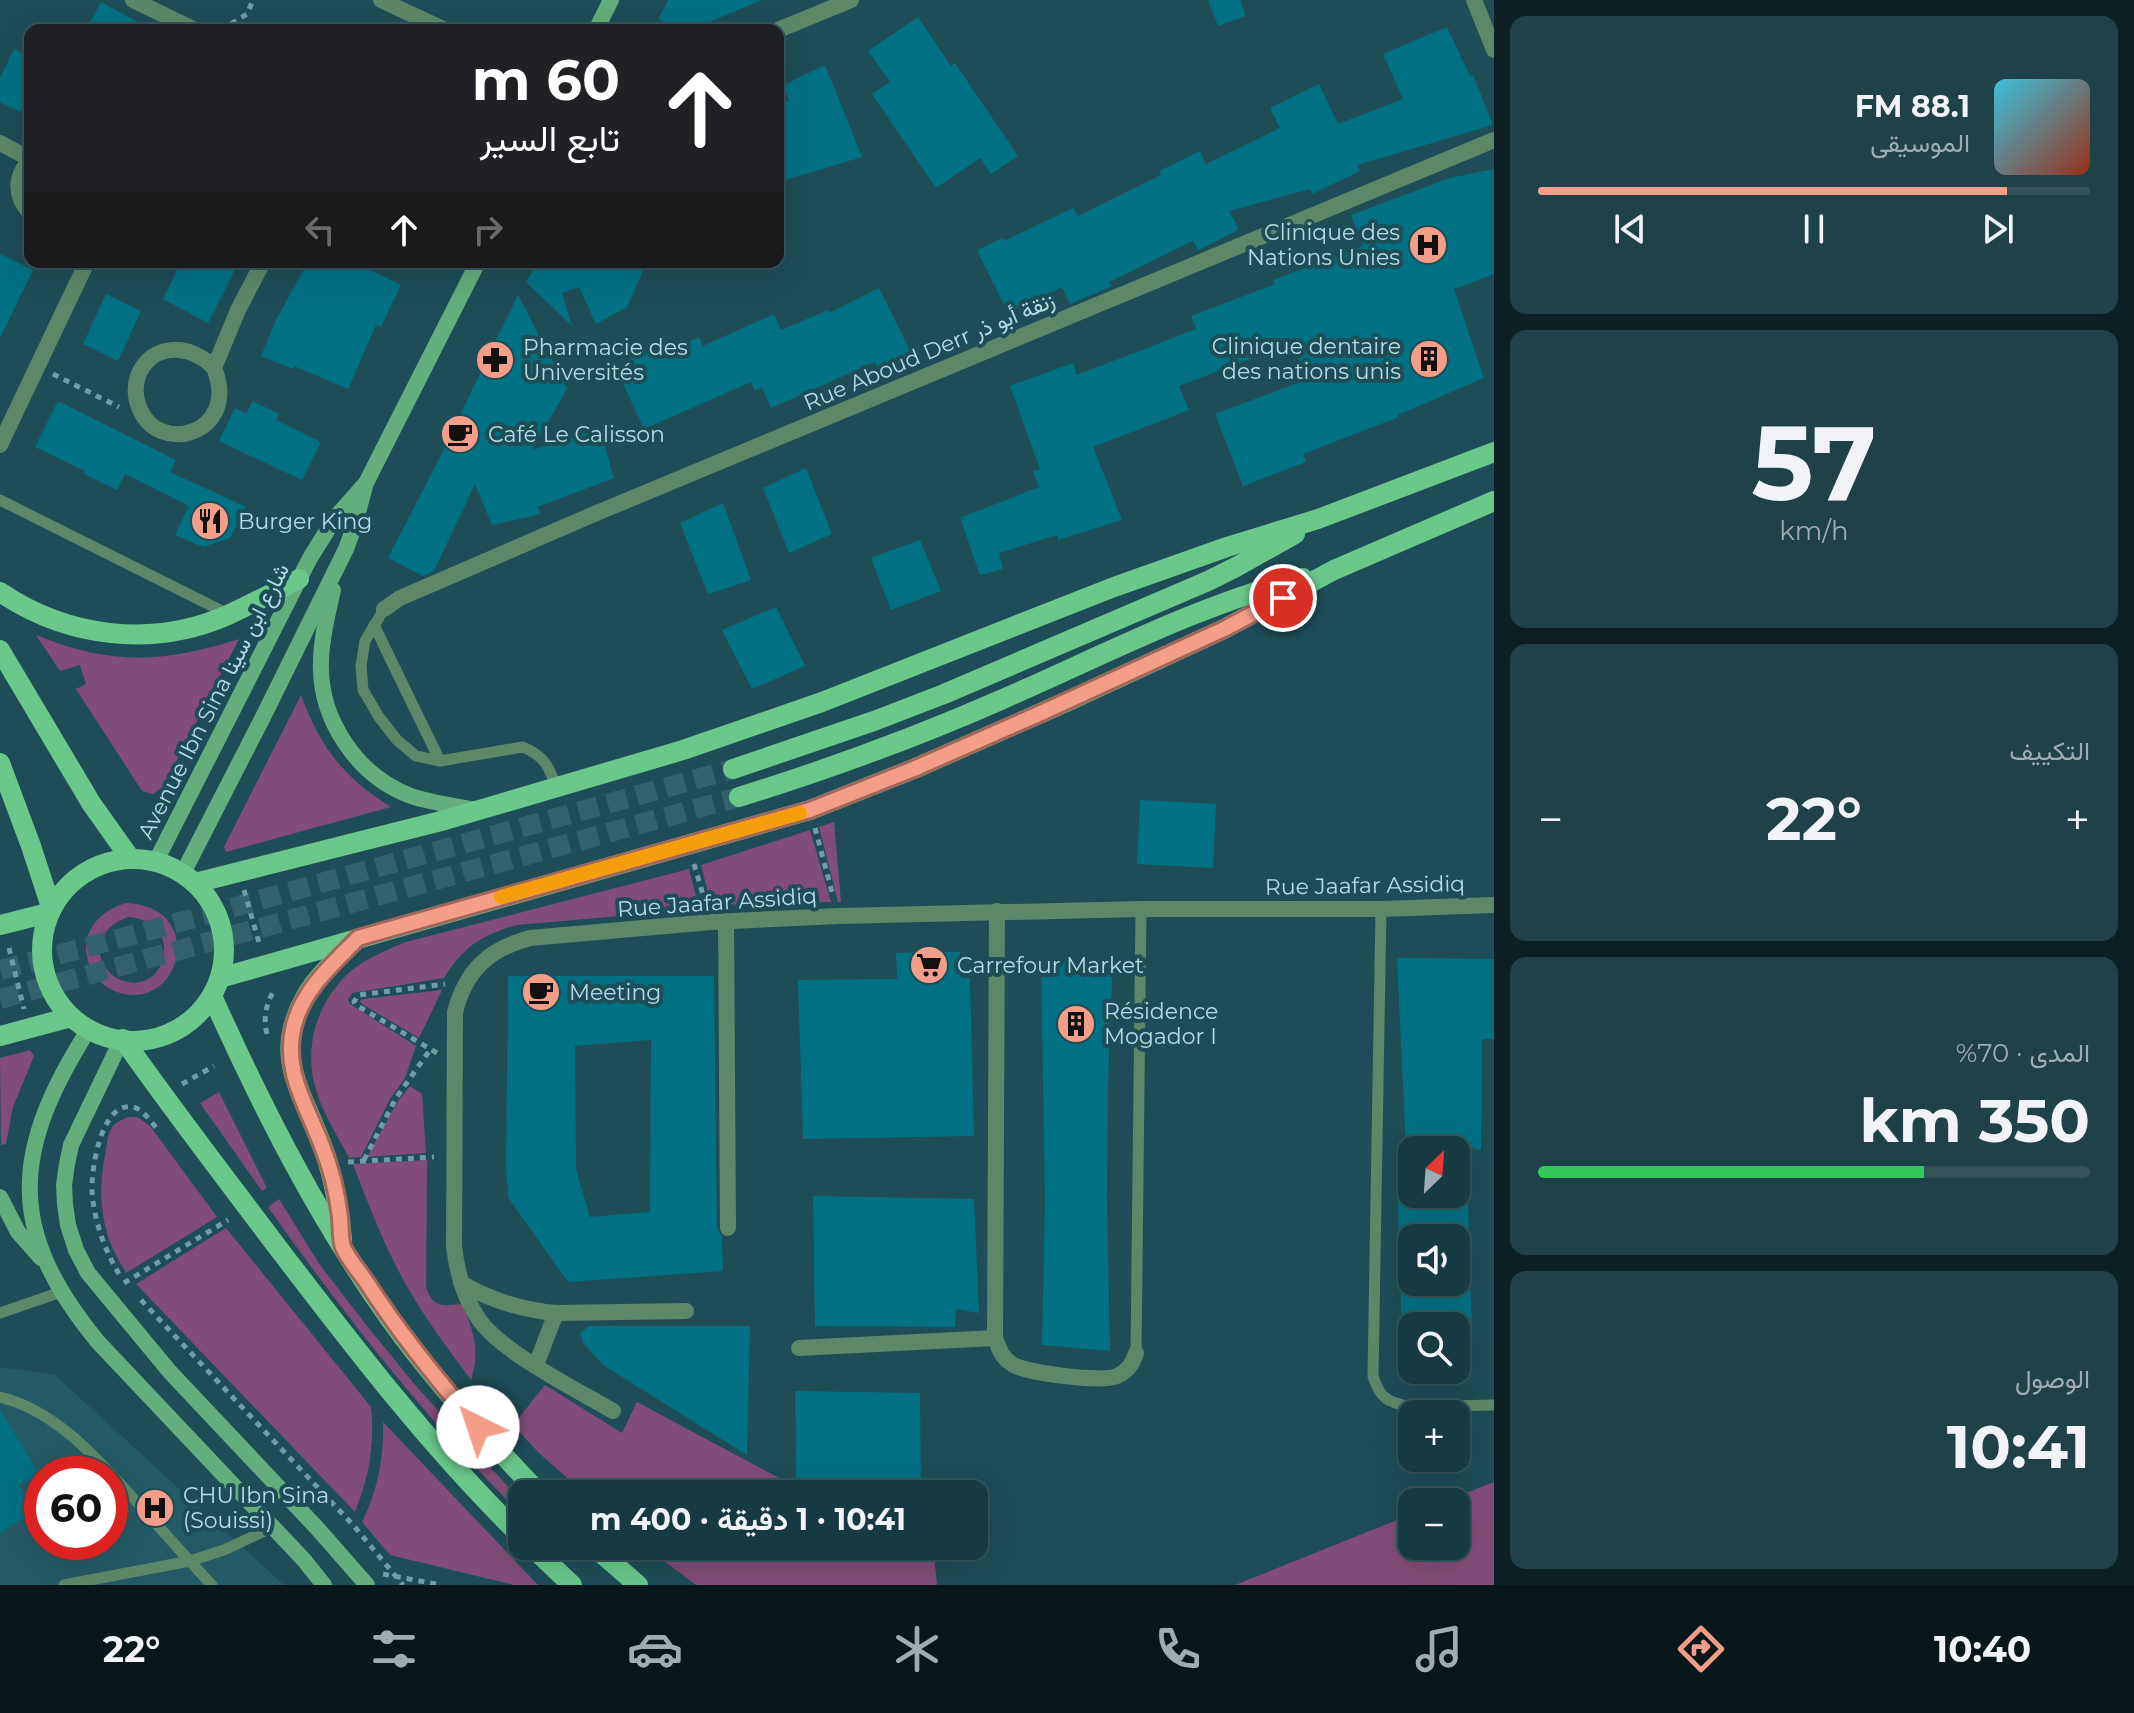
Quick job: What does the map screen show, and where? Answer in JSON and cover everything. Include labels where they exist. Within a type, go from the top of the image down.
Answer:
[{"type":"main road","points":[[599,24],[611,0]]},
{"type":"main road","name":"Avenue Ibn Sina شارع ابن سينا","points":[[189,878],[336,569],[354,527],[366,483],[475,268]]},
{"type":"main road","points":[[189,878],[478,810],[683,750],[822,702],[1103,591],[1318,519],[1494,452]]},
{"type":"main road","name":"Avenue Ibn Sina شارع ابن سينا","points":[[156,861],[316,547],[335,518],[366,483]]},
{"type":"main road","points":[[216,987],[358,938],[810,810],[916,768],[1224,629],[1334,570],[1494,501]]},
{"type":"main road","points":[[733,769],[874,721],[1013,666],[1236,567],[1318,519]]},
{"type":"main road","points":[[336,569],[320,664],[326,705],[345,743],[373,774],[390,786],[429,801],[478,810]]},
{"type":"main road","points":[[739,797],[940,727],[1209,608],[1334,570]]},
{"type":"main road","points":[[0,592],[45,617],[71,626],[124,635],[151,634],[177,631],[228,615],[299,579]]},
{"type":"main road","points":[[0,650],[91,803],[130,858]]},
{"type":"main road","points":[[0,763],[31,846],[49,910]]},
{"type":"main road","points":[[130,858],[156,861],[189,878],[205,894],[220,920],[224,949],[216,987],[202,1011],[189,1023],[157,1039],[110,1037],[89,1029],[71,1017],[55,999],[45,979],[41,957],[42,935],[49,910],[69,884],[92,868],[130,858]]},
{"type":"main road","points":[[0,925],[49,910]]},
{"type":"main road","points":[[343,1246],[328,1164],[293,1077],[291,1043],[299,1010],[307,994],[358,938]]},
{"type":"main road","points":[[216,987],[272,1124],[343,1246],[391,1319],[449,1394],[527,1480]]},
{"type":"main road","points":[[0,1036],[71,1017]]},
{"type":"main road","points":[[89,1029],[61,1078],[39,1127],[33,1152],[29,1178],[30,1204],[45,1262],[75,1314],[98,1342],[324,1585]]},
{"type":"main road","points":[[122,1039],[348,1340],[445,1457],[508,1522]]},
{"type":"main road","points":[[122,1039],[71,1145],[65,1204],[76,1250],[88,1273],[170,1372],[367,1585]]},
{"type":"main road","points":[[0,1197],[18,1232],[45,1262]]},
{"type":"main road","points":[[546,1560],[572,1585]]},
{"type":"main road","points":[[609,1560],[638,1585]]},
{"type":"street","points":[[133,0],[183,24]]},
{"type":"street","points":[[381,0],[432,24]]},
{"type":"street","points":[[784,28],[851,0]]},
{"type":"street","points":[[1474,0],[1494,50]]},
{"type":"street","name":"Rue Aboud Derr زنقة أبو ذر","points":[[384,609],[400,598],[613,505],[1494,140]]},
{"type":"street","points":[[0,143],[24,157]]},
{"type":"street","points":[[24,167],[18,180],[18,192],[24,206]]},
{"type":"street","points":[[0,445],[84,268]]},
{"type":"street","points":[[214,368],[260,268]]},
{"type":"street","points":[[180,349],[194,352],[214,368],[221,394],[218,407],[202,428],[176,434],[151,425],[142,415],[137,403],[138,376],[155,356],[180,349]]},
{"type":"street","name":"Rue Jaafar Assidiq","points":[[613,1411],[497,1338],[481,1322],[470,1304],[456,1265],[455,1012],[466,981],[493,952],[510,943],[530,938],[719,922],[997,911],[1381,909],[1494,905]]},
{"type":"street","points":[[997,911],[995,1338],[1000,1352],[1015,1367],[1042,1373],[1116,1377],[1130,1367],[1136,1353]]},
{"type":"street","points":[[719,922],[728,1228]]},
{"type":"street","points":[[461,1283],[499,1302],[536,1311],[686,1311]]},
{"type":"street","points":[[536,1365],[556,1313]]},
{"type":"street","points":[[799,1348],[995,1338]]},
{"type":"lane","points":[[0,500],[228,615]]},
{"type":"lane","points":[[384,609],[365,641],[361,666],[363,690],[397,740],[416,756],[440,761],[523,747],[535,753],[551,769],[556,788]]},
{"type":"lane","points":[[374,625],[440,761]]},
{"type":"lane","points":[[1136,1353],[1141,909]]},
{"type":"lane","points":[[1381,909],[1373,1376],[1377,1390],[1385,1399],[1396,1404],[1410,1407],[1494,1405]]},
{"type":"lane","points":[[0,1313],[61,1292]]},
{"type":"lane","points":[[0,1397],[24,1405],[85,1449],[212,1585]]},
{"type":"lane","points":[[64,1585],[190,1561],[224,1550],[273,1527]]},
{"type":"path","points":[[231,24],[247,14],[253,0]]},
{"type":"path","points":[[38,366],[114,406],[142,415]]},
{"type":"path","points":[[813,824],[829,881]]},
{"type":"path","points":[[688,844],[719,922]]},
{"type":"path","points":[[242,885],[262,950]]},
{"type":"path","points":[[9,948],[25,1014]]},
{"type":"path","points":[[454,1064],[356,1005],[355,998],[358,995],[466,981]]},
{"type":"path","points":[[268,1035],[266,1008],[274,990]]},
{"type":"path","points":[[364,1160],[396,1098],[430,1050]]},
{"type":"path","points":[[178,1087],[214,1066]]},
{"type":"path","points":[[146,1116],[133,1107],[116,1111],[105,1128],[93,1164],[92,1194],[98,1228],[124,1283],[354,1526],[403,1585]]},
{"type":"path","points":[[328,1164],[455,1155]]},
{"type":"path","points":[[124,1283],[228,1220]]},
{"type":"path","points":[[352,1568],[441,1585]]},
{"type":"shaded area","points":[[36,635],[89,652],[137,658],[185,653],[239,639],[163,787],[153,794],[142,791],[76,689],[86,684],[80,665],[60,671]]},
{"type":"shaded area","points":[[301,695],[316,730],[335,759],[359,784],[391,807],[226,852],[224,847]]},
{"type":"shaded area","points":[[834,822],[841,902],[838,902],[819,827]]},
{"type":"shaded area","points":[[810,830],[831,902],[711,905],[701,865]]},
{"type":"shaded area","points":[[689,869],[699,909],[517,925],[475,943],[444,978],[352,993],[348,1000],[350,1004],[416,1046],[405,1078],[390,1099],[361,1157],[349,1158],[319,1099],[311,1057],[312,1041],[322,1010],[329,996],[351,971],[370,958],[406,942]]},
{"type":"shaded area","points":[[126,903],[152,909],[168,921],[176,938],[177,957],[170,974],[157,988],[139,995],[117,992],[105,986],[93,972],[87,957],[86,946],[92,927],[106,912]],"holes":[[[129,917],[147,922],[159,931],[164,944],[164,957],[159,969],[137,983],[118,979],[106,969],[100,956],[104,934]]]},
{"type":"shaded area","points":[[442,990],[419,1038],[360,1001],[363,999]]},
{"type":"shaded area","points":[[30,1050],[34,1056],[13,1107],[6,1144],[1,1145],[0,1058]]},
{"type":"shaded area","points":[[410,1086],[422,1094],[426,1153],[367,1157],[398,1101]]},
{"type":"shaded area","points":[[219,1092],[267,1188],[262,1191],[200,1103]]},
{"type":"shaded area","points":[[129,1117],[137,1117],[150,1126],[217,1217],[126,1273],[107,1233],[101,1192],[110,1132],[113,1126]]},
{"type":"shaded area","points":[[427,1160],[426,1287],[435,1302],[461,1304],[466,1313],[475,1350],[471,1380],[424,1314],[399,1272],[353,1164]]},
{"type":"shaded area","points":[[279,1199],[320,1265],[367,1326],[416,1386],[508,1487],[508,1501],[453,1443],[357,1328],[268,1207]]},
{"type":"shaded area","points":[[226,1228],[371,1407],[370,1460],[355,1512],[136,1284]]},
{"type":"shaded area","name":"CHU Ibn Sina (Souissi)","points":[[0,1367],[55,1375],[284,1585],[0,1585]]},
{"type":"shaded area","points":[[545,1385],[622,1433],[637,1402],[783,1480],[569,1480],[513,1425]]},
{"type":"shaded area","points":[[383,1422],[508,1553],[508,1560],[514,1560],[538,1585],[514,1585],[390,1555],[362,1522],[379,1474]]},
{"type":"shaded area","points":[[1494,1482],[1494,1585],[1235,1585],[1398,1520],[1398,1560],[1470,1560],[1470,1491]]},
{"type":"shaded area","points":[[663,1560],[934,1560],[937,1585],[696,1585]]},
{"type":"building","points":[[668,0],[762,0],[704,24],[664,24],[659,18]]},
{"type":"building","points":[[1208,0],[1240,0],[1246,16],[1218,26]]},
{"type":"building","points":[[101,2],[142,24],[89,24]]},
{"type":"building","points":[[918,17],[951,66],[955,63],[1018,156],[991,174],[980,158],[936,188],[872,94],[890,82],[868,51]]},
{"type":"building","points":[[1447,27],[1470,76],[1473,75],[1493,125],[1357,165],[1360,171],[1312,194],[1310,189],[1229,211],[1239,230],[1198,250],[1193,241],[1109,282],[1112,286],[1070,304],[1062,287],[1008,313],[977,250],[1003,238],[1004,241],[1073,208],[1078,216],[1161,175],[1159,171],[1200,151],[1206,164],[1280,128],[1270,108],[1319,84],[1338,124],[1403,99],[1383,54]]},
{"type":"building","points":[[14,49],[24,54],[24,104],[20,112],[0,102],[0,78]]},
{"type":"building","points":[[825,65],[862,157],[785,180],[784,102],[789,100],[784,85]]},
{"type":"building","points":[[1494,169],[1494,274],[1454,289],[1484,378],[1399,417],[1303,454],[1306,462],[1243,486],[1215,414],[1306,380],[1292,343],[1179,386],[1189,410],[1093,447],[1122,520],[1058,540],[1057,535],[999,553],[1003,569],[980,575],[960,518],[1039,487],[1033,471],[1040,469],[1010,386],[1073,363],[1077,375],[1196,329],[1191,316],[1275,284],[1273,280],[1363,246],[1351,215],[1450,178]]},
{"type":"building","points":[[0,254],[33,270],[0,338]]},
{"type":"building","points":[[178,268],[236,268],[208,323],[163,299]]},
{"type":"building","points":[[305,268],[366,268],[401,285],[381,327],[376,325],[348,389],[261,356],[276,320]]},
{"type":"building","points":[[534,268],[644,268],[627,307],[596,324],[579,287],[562,293],[572,326],[526,282]]},
{"type":"building","points":[[879,288],[914,359],[881,375],[875,362],[771,408],[762,388],[755,391],[751,382],[644,429],[618,373],[632,367],[627,356],[649,347],[654,357],[699,337],[703,346],[774,314],[781,330],[828,310],[829,313]]},
{"type":"building","points":[[106,294],[141,311],[118,361],[83,344]]},
{"type":"building","points":[[518,295],[567,389],[532,450],[600,429],[614,478],[537,507],[541,514],[492,525],[475,484],[434,571],[423,576],[388,558]]},
{"type":"building","points":[[58,401],[176,460],[170,472],[246,507],[230,538],[203,547],[175,535],[189,506],[125,474],[117,490],[35,447]]},
{"type":"building","points":[[253,401],[279,414],[276,420],[321,442],[302,480],[219,441],[235,408],[246,414]]},
{"type":"building","points":[[806,468],[832,534],[789,553],[763,488]]},
{"type":"building","points":[[723,503],[751,580],[708,594],[680,523]]},
{"type":"building","points":[[920,540],[941,591],[891,610],[871,558]]},
{"type":"building","points":[[776,607],[805,666],[752,689],[722,630]]},
{"type":"building","points":[[1140,800],[1216,804],[1213,868],[1137,864]]},
{"type":"building","points":[[960,952],[961,978],[970,978],[974,1136],[803,1139],[798,980],[897,979],[896,953]]},
{"type":"building","points":[[1113,958],[1107,1201],[1110,1351],[1042,1345],[1045,1202],[1041,963]]},
{"type":"building","points":[[1397,958],[1494,959],[1494,1039],[1482,1039],[1481,1150],[1470,1148],[1470,1136],[1405,1136]]},
{"type":"building","points":[[508,976],[714,976],[717,1228],[722,1237],[723,1271],[568,1282],[508,1197]],"holes":[[[651,1040],[650,1212],[590,1217],[576,1169],[575,1046]]]},
{"type":"building","points":[[813,1196],[974,1199],[979,1313],[956,1309],[955,1327],[815,1326]]},
{"type":"building","points":[[1398,1208],[1468,1208],[1469,1224],[1399,1224]]},
{"type":"building","points":[[1470,1282],[1472,1326],[1470,1312],[1401,1312],[1401,1296],[1470,1296]]},
{"type":"building","points":[[589,1326],[750,1326],[747,1455],[603,1365],[583,1343],[580,1333]]},
{"type":"building","points":[[795,1391],[920,1393],[921,1480],[802,1480],[796,1477]]},
{"type":"building","points":[[0,1410],[28,1456],[24,1456],[24,1482],[19,1485],[24,1496],[24,1518],[0,1533]]},
{"type":"tunnel","points":[[0,970],[733,769]]},
{"type":"tunnel","points":[[0,999],[739,797]]},
{"type":"slow traffic","points":[[501,897],[800,813]]},
{"type":"place","name":"Clinique des Nations Unies","points":[[1428,245]]},
{"type":"place","name":"Clinique dentaire des nations unis","points":[[1429,359]]},
{"type":"place","name":"Pharmacie des Universités","points":[[495,360]]},
{"type":"place","name":"Café Le Calisson","points":[[460,434]]},
{"type":"place","name":"Burger King","points":[[210,521]]},
{"type":"place","name":"Carrefour Market","points":[[929,965]]},
{"type":"place","name":"Meeting","points":[[541,992]]},
{"type":"place","name":"Résidence Mogador I","points":[[1076,1024]]},
{"type":"place","name":"CHU Ibn Sina (Souissi)","points":[[155,1508]]},
{"type":"route","points":[[478,1427],[391,1319],[343,1246],[328,1164],[313,1121],[298,1092],[291,1060],[293,1027],[299,1010],[307,994],[331,965],[358,938],[810,810],[1041,713],[1224,629],[1283,598]]}]
